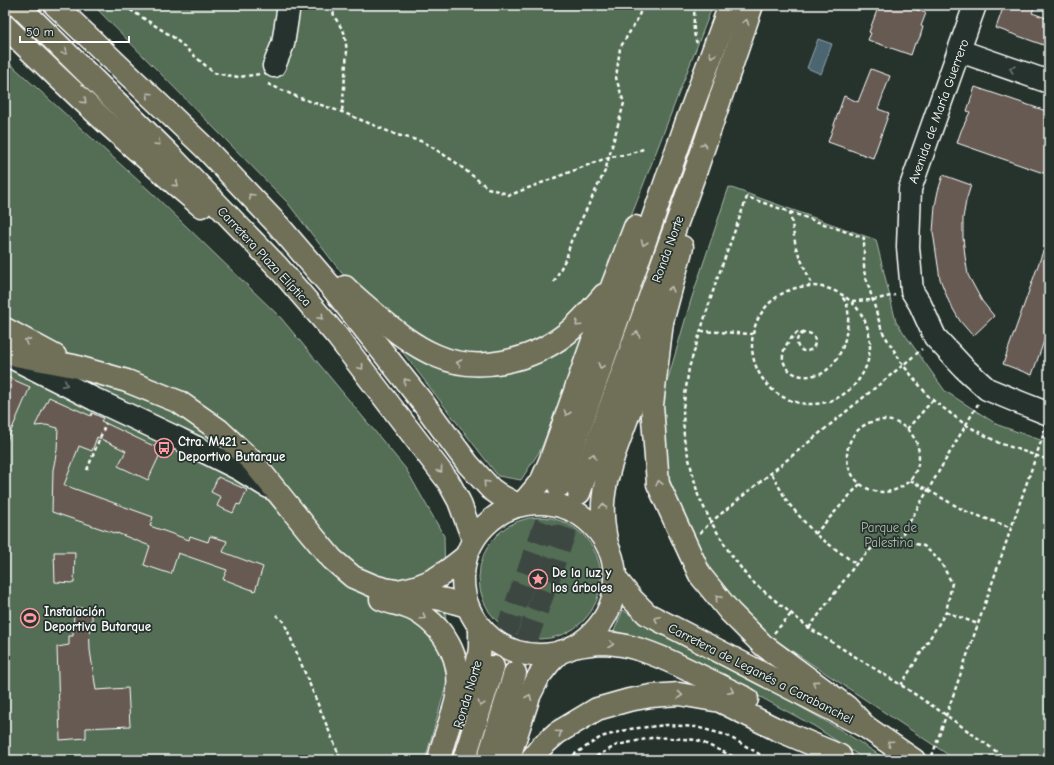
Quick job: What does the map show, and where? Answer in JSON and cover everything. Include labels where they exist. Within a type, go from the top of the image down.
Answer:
[{"type":"main road","name":"Carretera Plaza Elíptica","points":[[18,5],[164,150],[277,266],[337,336],[448,481],[459,501],[469,548]]},
{"type":"main road","points":[[55,5],[204,147],[278,225],[343,301],[423,403],[468,464],[491,489],[501,496],[520,504]]},
{"type":"main road","name":"Ronda Norte","points":[[559,486],[686,124],[730,5]]},
{"type":"main road","name":"Ronda Norte","points":[[579,493],[696,170],[752,5]]},
{"type":"main road","points":[[5,26],[115,131],[159,170],[218,220],[277,266]]},
{"type":"main road","points":[[520,504],[542,480],[551,459],[612,284],[641,212],[668,150],[686,124]]},
{"type":"main road","points":[[607,545],[602,518],[606,476],[662,322],[692,208],[696,170]]},
{"type":"main road","points":[[278,225],[312,253],[351,292],[395,331],[421,349],[437,357],[460,364],[483,365],[512,361],[548,346],[579,324],[612,284]]},
{"type":"main road","points":[[662,322],[652,405],[658,484],[700,575],[730,612],[763,645],[847,707],[866,726]]},
{"type":"main road","points":[[5,329],[74,366]]},
{"type":"main road","points":[[5,354],[74,366],[127,382],[179,402],[219,430],[254,462],[332,559],[353,576],[385,589],[408,590],[467,606]]},
{"type":"main road","points":[[408,590],[437,578],[469,548],[485,524],[500,512],[520,504],[549,504],[566,508],[591,524],[599,532],[607,545],[614,563],[615,578],[613,595],[608,611],[599,626],[586,638],[550,662],[539,676],[529,696],[508,760]]},
{"type":"main road","points":[[469,548],[463,571],[463,592],[467,606],[480,627],[496,642],[516,652],[538,655],[589,644],[604,643],[624,646],[655,655],[770,710],[843,758]]},
{"type":"main road","points":[[344,569],[352,581],[362,590],[385,600],[403,605],[428,619],[440,630],[451,647],[458,667],[459,685],[456,701],[439,760]]},
{"type":"main road","name":"Carretera de Leganés a Carabanchel","points":[[615,578],[632,599],[647,614],[866,726],[914,760]]},
{"type":"main road","name":"Ronda Norte","points":[[446,760],[478,661],[480,648],[480,627]]},
{"type":"main road","name":"Ronda Norte","points":[[464,760],[493,667]]},
{"type":"main road","points":[[488,760],[515,673]]},
{"type":"main road","points":[[531,760],[557,733],[597,709],[629,700],[651,696],[678,694],[720,701],[774,728],[843,758]]},
{"type":"street","points":[[266,75],[283,44],[289,5]]},
{"type":"street","name":"Avenida de María Guerrero","points":[[975,5],[910,189],[908,247],[912,291],[920,304],[935,337],[964,368],[987,389],[1021,403],[1048,420]]},
{"type":"street","points":[[960,51],[1049,82]]},
{"type":"street","points":[[5,354],[239,469],[275,490]]},
{"type":"path","points":[[125,5],[173,37],[214,73],[239,77],[266,75],[300,98],[342,112],[397,135],[424,142],[455,162],[488,188],[510,195],[609,157],[629,154],[646,148]]},
{"type":"path","points":[[332,5],[334,16],[344,32],[347,51],[342,112]]},
{"type":"path","points":[[554,282],[567,256],[571,241],[605,171],[624,103],[616,78],[620,48],[637,20],[643,5]]},
{"type":"path","points":[[695,5],[695,37],[701,50],[712,57]]},
{"type":"path","points":[[1008,760],[946,715],[901,685],[809,628],[749,579],[728,550],[711,522],[698,495],[684,439],[683,408],[689,368],[715,285],[747,197],[864,238],[864,271],[882,331],[904,365],[933,400],[966,425],[999,443],[1049,460]]},
{"type":"path","points":[[790,212],[796,248],[812,285]]},
{"type":"path","points":[[812,285],[826,287],[840,292],[852,301],[863,316],[870,334],[870,353],[865,371],[854,387],[839,398],[821,404],[802,404],[784,398],[769,387],[758,371],[752,353],[753,334],[758,318],[768,305],[780,294],[796,288],[812,285]]},
{"type":"path","points":[[852,301],[873,300],[912,291]]},
{"type":"path","points":[[804,333],[798,337],[797,345],[802,351],[807,352],[813,348],[815,341],[813,336],[811,334],[798,332],[789,340],[784,348],[782,357],[790,371],[805,376],[821,374],[830,367],[839,354],[846,333],[848,319],[847,305],[840,292]]},
{"type":"path","points":[[701,331],[753,334]]},
{"type":"path","points":[[687,546],[711,522],[904,365],[935,337]]},
{"type":"path","points":[[899,540],[987,389]]},
{"type":"path","points":[[907,429],[933,400]]},
{"type":"path","points":[[87,470],[108,418]]},
{"type":"path","points":[[887,420],[898,423],[907,429],[914,438],[918,448],[919,460],[916,470],[910,480],[902,487],[892,491],[881,492],[870,490],[860,484],[853,476],[848,465],[847,454],[850,442],[856,432],[864,425],[875,421],[887,420]]},
{"type":"path","points":[[930,760],[1012,528],[1048,420]]},
{"type":"path","points":[[772,473],[788,504],[815,534],[856,564]]},
{"type":"path","points":[[910,480],[965,511],[1012,528]]},
{"type":"path","points":[[815,534],[860,484]]},
{"type":"path","points":[[809,628],[856,564],[873,547],[899,540],[924,546],[940,561],[952,583],[946,612],[901,685]]},
{"type":"path","points":[[946,612],[978,624]]},
{"type":"path","points":[[763,645],[791,614]]},
{"type":"path","points":[[276,615],[284,622],[341,760]]},
{"type":"path","points":[[568,760],[601,737],[630,729],[667,725],[696,727],[726,735],[751,748],[769,760]]},
{"type":"path","points":[[590,760],[617,745],[656,737],[697,740],[741,760]]},
{"type":"green space","points":[[93,5],[713,5],[541,449],[521,480],[498,476],[287,202]]},
{"type":"green space","points":[[5,59],[152,193],[281,318],[406,469],[444,536],[447,682],[425,760],[5,760]]},
{"type":"green space","name":"Parque de Palestina","points":[[729,187],[876,240],[896,322],[945,391],[998,425],[1049,443],[1049,760],[956,760],[759,629],[693,548],[653,430],[691,300]]},
{"type":"green space","points":[[540,517],[552,518],[563,522],[574,527],[583,535],[591,544],[596,555],[600,566],[600,590],[596,601],[591,612],[583,621],[574,629],[563,634],[552,638],[540,639],[528,638],[517,634],[506,629],[497,621],[489,612],[484,601],[480,590],[479,578],[480,566],[484,555],[489,544],[497,535],[506,527],[517,522],[528,518]]},
{"type":"green space","points":[[623,610],[645,625],[785,698],[841,730],[887,760],[866,760],[814,726],[727,679],[640,639],[614,631]]},
{"type":"water","points":[[818,39],[832,44],[821,74],[807,68]]},
{"type":"building","points":[[879,5],[903,5],[926,13],[921,26],[923,27],[920,37],[917,43],[915,43],[911,55],[868,40],[871,33],[869,32]]},
{"type":"building","points":[[1004,5],[1035,5],[1032,13],[1049,19],[1049,47],[996,28]]},
{"type":"building","points":[[871,69],[890,76],[878,109],[889,113],[873,158],[828,142],[844,96],[858,102]]},
{"type":"building","points":[[975,87],[1049,112],[1049,175],[957,143],[970,112],[967,111]]},
{"type":"building","points":[[943,175],[971,185],[963,218],[963,237],[968,275],[982,301],[994,316],[973,336],[960,321],[949,302],[940,279],[933,232],[935,206]]},
{"type":"building","points":[[1047,240],[1049,240],[1049,327],[1032,375],[1003,364]]},
{"type":"building","points":[[5,376],[30,387],[5,445]]},
{"type":"building","points":[[49,397],[91,416],[92,413],[103,418],[101,421],[162,450],[148,480],[118,466],[126,451],[97,437],[92,451],[79,446],[64,485],[153,517],[150,526],[189,540],[190,536],[208,542],[210,536],[227,541],[223,552],[263,567],[255,591],[223,579],[227,570],[178,553],[171,574],[144,565],[150,546],[117,533],[52,512],[53,470],[57,450],[58,428],[46,425],[35,426]]},
{"type":"building","points":[[218,477],[247,490],[240,505],[237,504],[233,513],[217,506],[221,497],[211,492]]},
{"type":"building","points":[[54,552],[75,552],[74,583],[55,582]]},
{"type":"building","points":[[74,608],[92,608],[92,621],[89,621],[90,650],[96,690],[128,688],[130,726],[86,728],[86,738],[60,740],[57,647],[69,645],[69,636],[73,636]]},
{"type":"tunnel","points":[[493,667],[559,486]]},
{"type":"tunnel","points":[[515,673],[579,493]]},
{"type":"place","name":"Ctra. M421 - Deportivo Butarque","points":[[164,448]]},
{"type":"place","name":"De la luz y los árboles","points":[[538,579]]},
{"type":"place","name":"Instalación Deportiva Butarque","points":[[30,618]]}]
